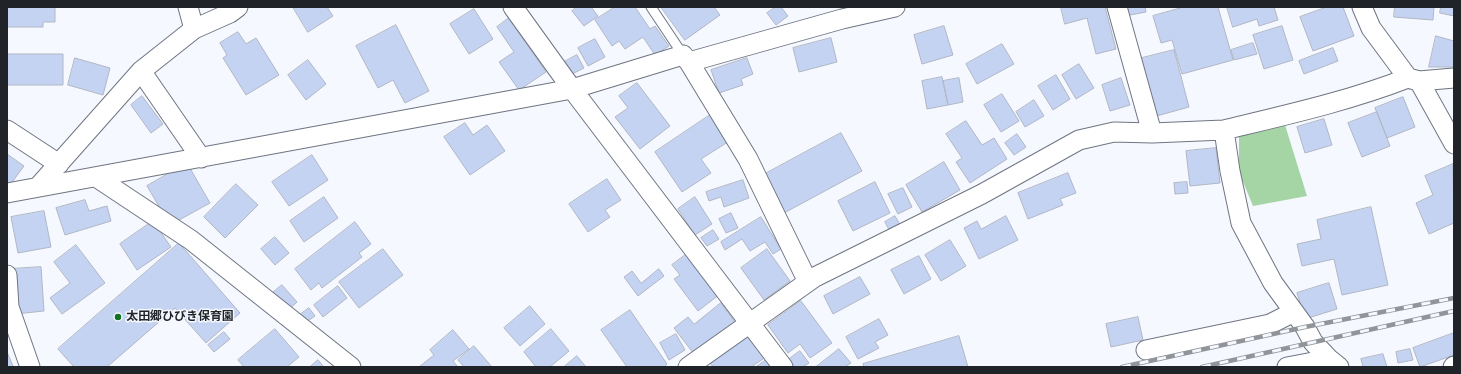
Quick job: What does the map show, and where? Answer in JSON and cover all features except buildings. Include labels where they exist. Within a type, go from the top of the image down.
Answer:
[{"type":"street","points":[[188,7],[194,29]]},
{"type":"street","points":[[38,188],[142,71],[194,29],[230,13],[238,7]]},
{"type":"street","points":[[513,7],[572,89],[783,367]]},
{"type":"street","points":[[7,193],[572,89],[842,19],[895,7]]},
{"type":"street","points":[[1117,7],[1152,133]]},
{"type":"street","points":[[1362,7],[1371,28],[1414,79],[1454,144]]},
{"type":"street","points":[[686,59],[748,159],[808,282]]},
{"type":"street","points":[[142,71],[201,158]]},
{"type":"street","points":[[688,367],[814,277],[982,194],[1079,140],[1114,132],[1152,133],[1224,130],[1340,101],[1414,79],[1454,78]]},
{"type":"street","points":[[7,130],[59,164]]},
{"type":"street","points":[[1224,130],[1230,170],[1241,223],[1273,283],[1313,342],[1334,363]]},
{"type":"street","points":[[96,177],[190,240],[351,367]]},
{"type":"street","points":[[7,275],[9,307],[30,367]]},
{"type":"street","points":[[1146,350],[1270,324],[1294,312]]},
{"type":"street","points":[[1286,367],[1334,363]]},
{"type":"lane","points":[[652,7],[686,59]]},
{"type":"green space","points":[[1285,125],[1307,196],[1253,206],[1239,172],[1239,135]]},
{"type":"railway","points":[[1122,367],[1305,327],[1454,298]]},
{"type":"railway","points":[[1202,367],[1454,311]]},
{"type":"place","name":"太田郷ひびき保育園","points":[[118,317]]}]
